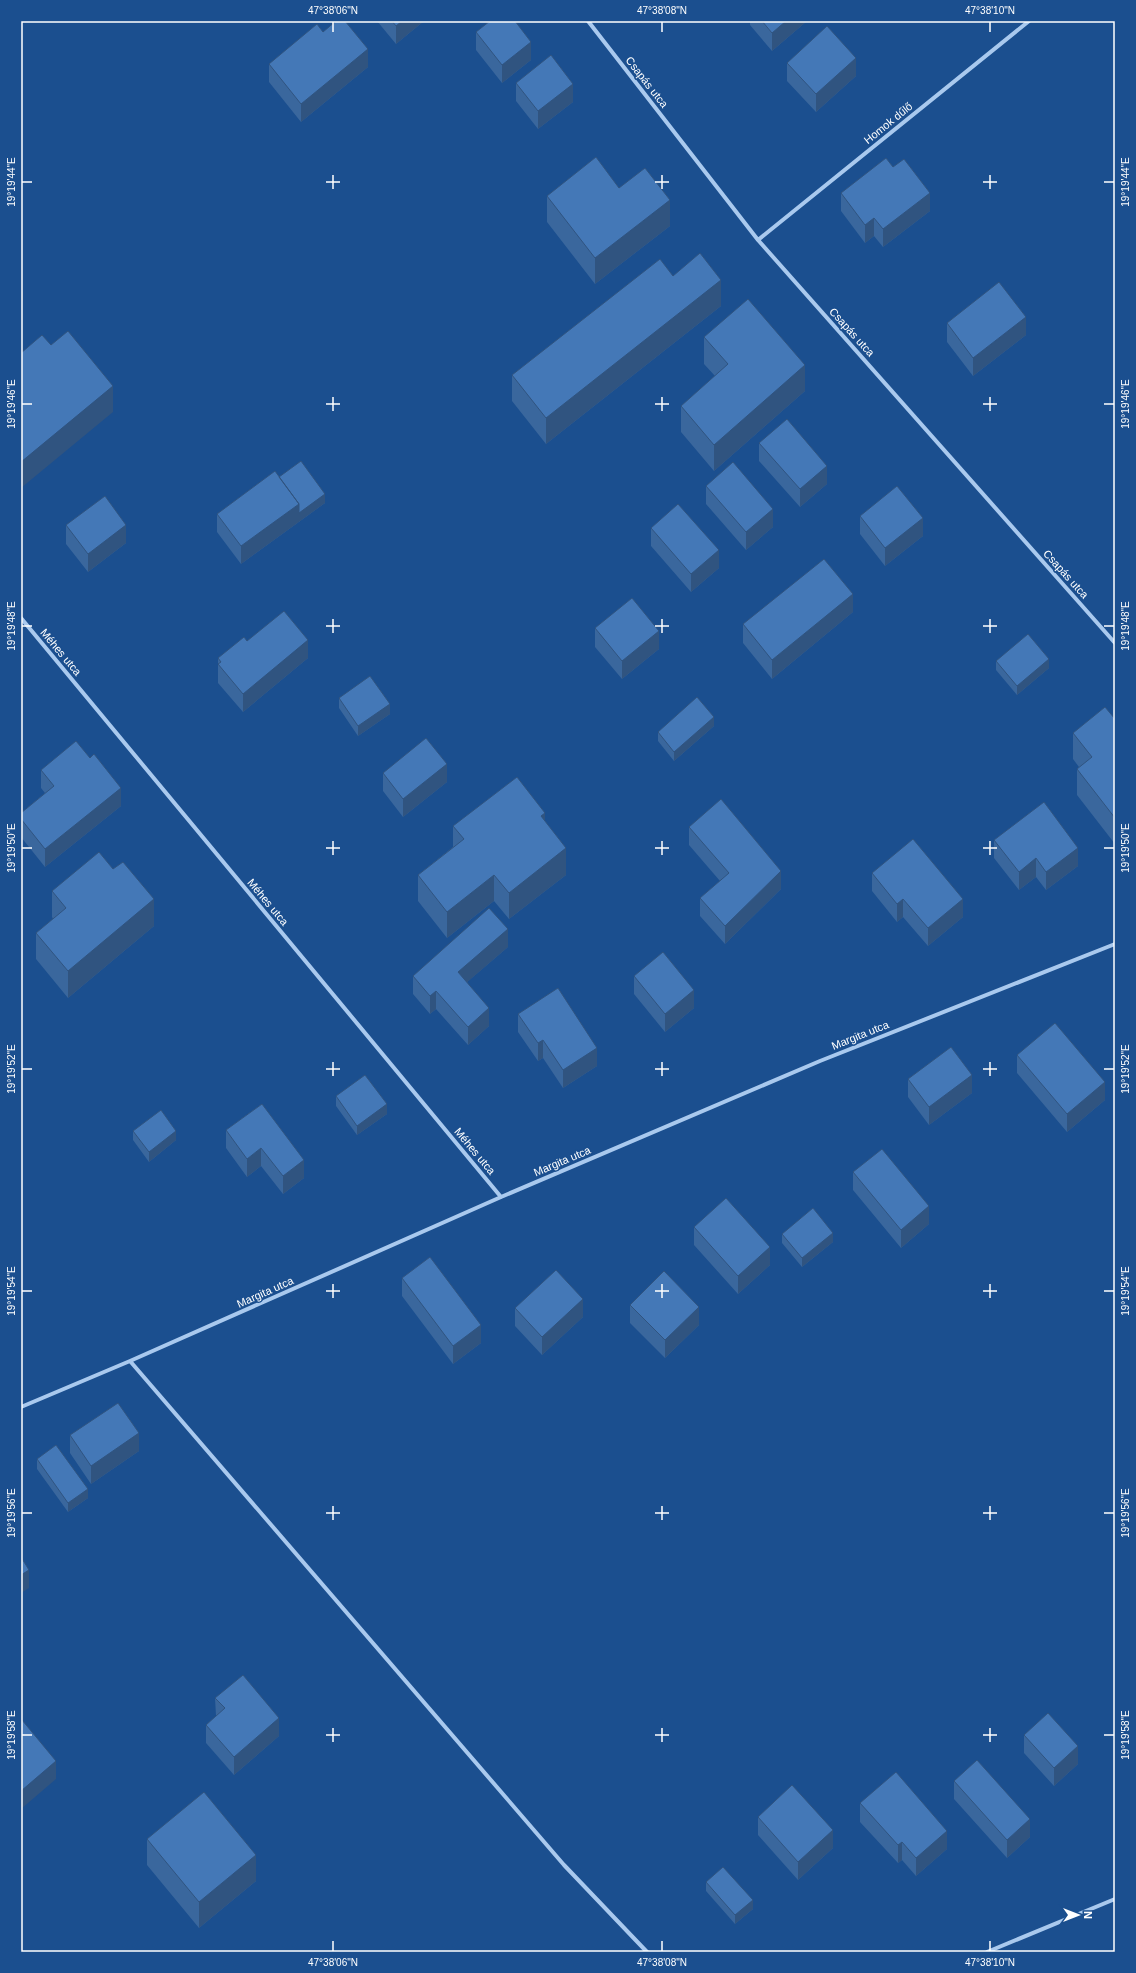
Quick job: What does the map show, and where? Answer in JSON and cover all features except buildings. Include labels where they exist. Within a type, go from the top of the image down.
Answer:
[{"type":"street","name":"Csapás utca","points":[[588,21],[758,240],[1114,641]]},
{"type":"street","name":"Homok dűlő","points":[[758,240],[1029,21]]},
{"type":"street","name":"Méhes utca","points":[[21,618],[501,1197]]},
{"type":"street","name":"Margita utca","points":[[21,1407],[130,1361],[501,1197],[820,1061],[1115,944]]},
{"type":"street","points":[[130,1361],[564,1865],[647,1952]]},
{"type":"street","points":[[987,1952],[1115,1899]]}]
